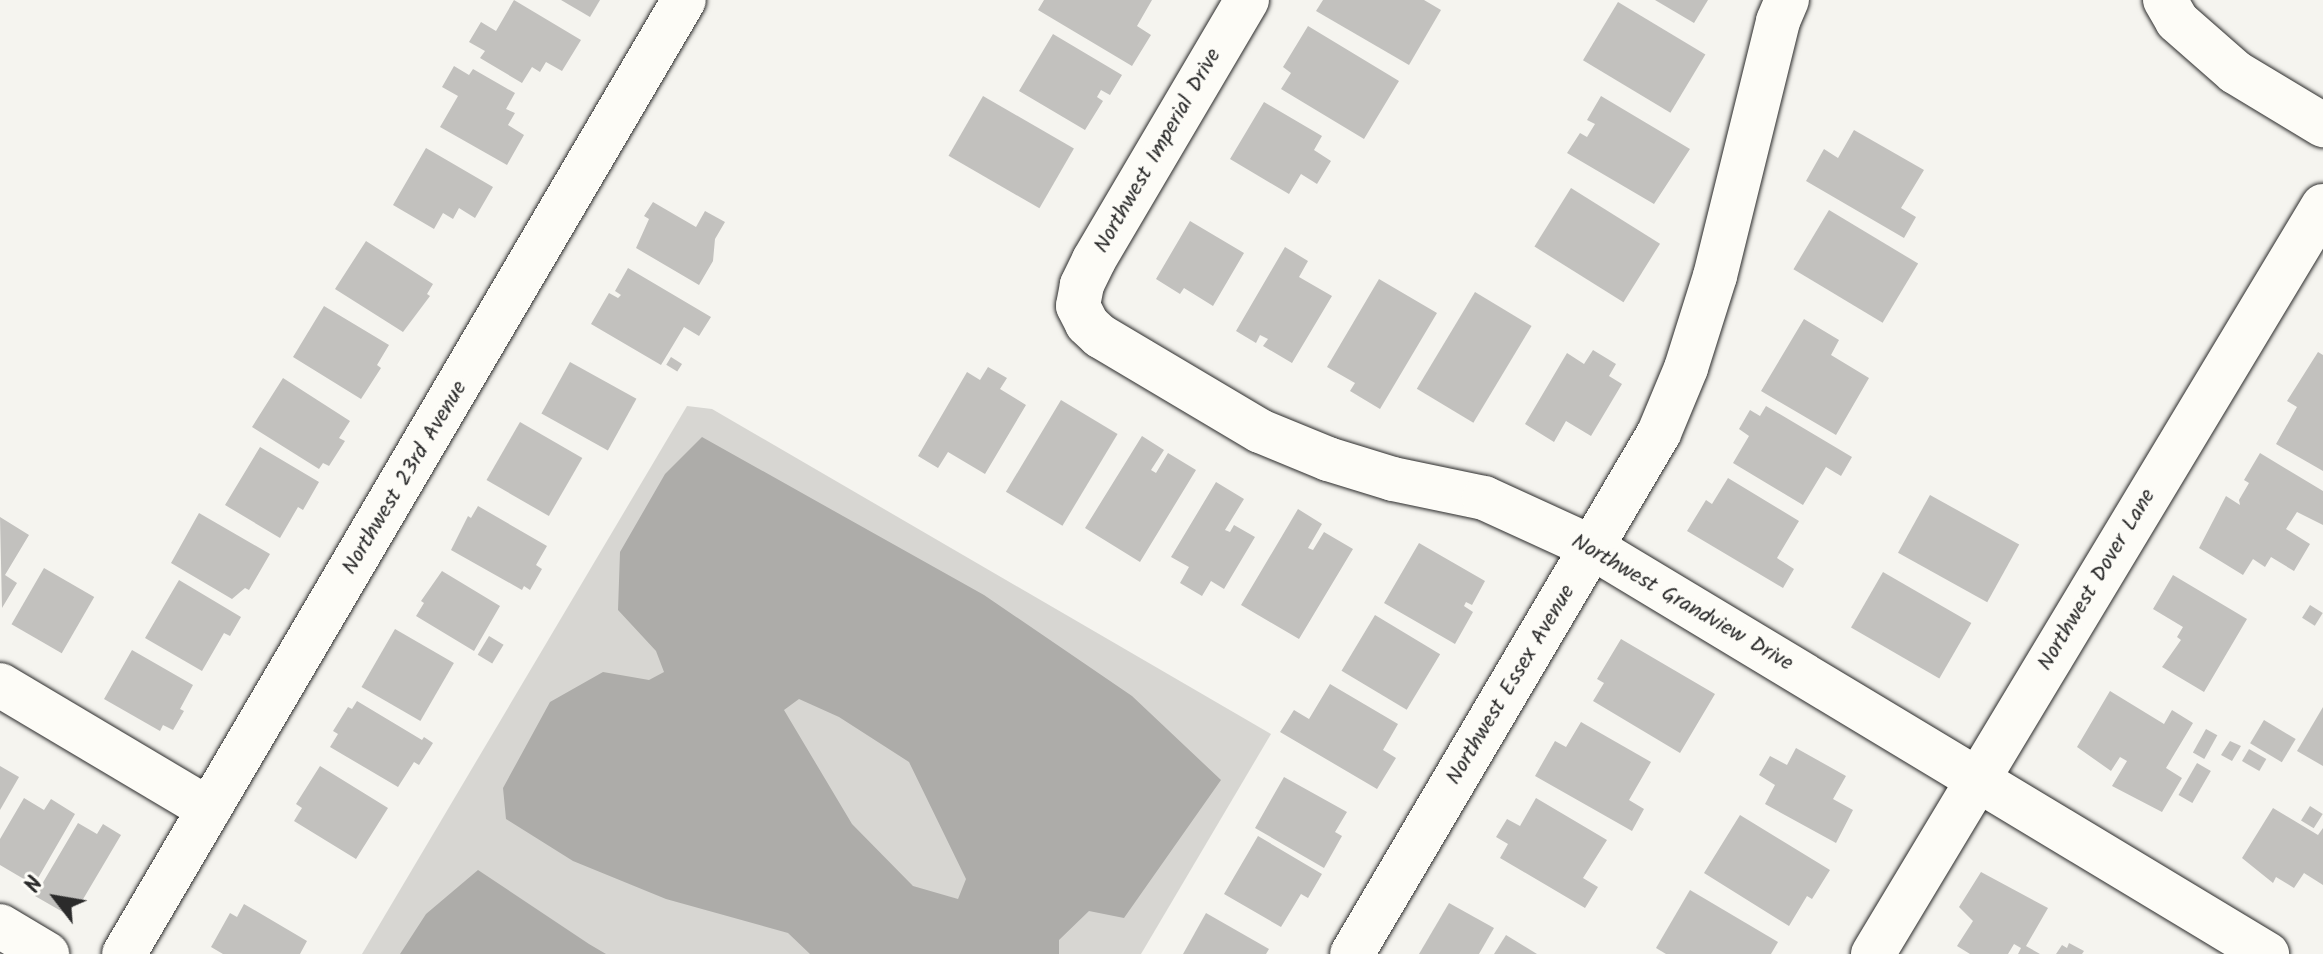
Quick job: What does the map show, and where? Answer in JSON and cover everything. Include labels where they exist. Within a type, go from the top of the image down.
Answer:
[{"type":"street","name":"Northwest 23rd Avenue","points":[[124,954],[684,0]]},
{"type":"street","name":"Northwest Imperial Drive","points":[[1078,306],[1082,285],[1094,260],[1247,0]]},
{"type":"street","name":"Northwest Essex Avenue","points":[[1352,954],[1659,433],[1686,368],[1715,276],[1778,21],[1787,0]]},
{"type":"street","points":[[2165,0],[2177,21],[2235,72],[2323,125]]},
{"type":"street","name":"Northwest Dover Lane","points":[[1873,954],[2323,206]]},
{"type":"street","name":"Northwest Grandview Drive","points":[[1078,306],[1087,324],[1100,336],[1260,431],[1341,463],[1484,498],[1593,548],[1978,777],[2267,954]]},
{"type":"street","points":[[0,685],[209,809]]},
{"type":"street","points":[[0,926],[47,954]]},
{"type":"shaded area","points":[[687,406],[712,409],[1271,734],[1141,954],[362,954]]},
{"type":"shaded area","points":[[702,437],[984,595],[1132,696],[1221,780],[1124,918],[1089,911],[1059,940],[1059,954],[810,954],[788,933],[666,899],[573,861],[506,819],[503,788],[550,702],[603,672],[649,680],[664,672],[656,651],[618,610],[620,552],[665,474]],"holes":[[[799,699],[839,717],[909,762],[966,879],[958,899],[913,886],[852,824],[784,710]]]},
{"type":"shaded area","points":[[478,870],[606,954],[400,954],[426,914]]},
{"type":"building","points":[[514,0],[581,40],[562,71],[546,62],[540,72],[532,67],[522,83],[480,58],[485,51],[469,42],[481,22],[496,31]]},
{"type":"building","points":[[561,0],[600,0],[590,17]]},
{"type":"building","points":[[1044,0],[1152,0],[1137,26],[1151,35],[1132,66],[1038,10]]},
{"type":"building","points":[[1323,0],[1424,0],[1441,10],[1409,65],[1316,11]]},
{"type":"building","points":[[1655,0],[1708,0],[1694,23]]},
{"type":"building","points":[[1618,2],[1705,55],[1670,113],[1583,60]]},
{"type":"building","points":[[1308,26],[1399,81],[1364,139],[1281,89],[1291,73],[1283,67]]},
{"type":"building","points":[[1053,34],[1122,75],[1110,95],[1101,90],[1097,97],[1103,101],[1085,130],[1019,91]]},
{"type":"building","points":[[454,66],[469,75],[473,69],[515,93],[506,109],[515,113],[508,125],[524,135],[507,165],[440,127],[458,96],[442,87]]},
{"type":"building","points":[[983,96],[1074,148],[1039,208],[948,156]]},
{"type":"building","points":[[1601,96],[1690,149],[1654,204],[1567,153],[1580,133],[1587,137],[1595,124],[1587,120]]},
{"type":"building","points":[[1264,102],[1322,136],[1314,150],[1331,161],[1317,184],[1301,174],[1289,194],[1230,159]]},
{"type":"building","points":[[1854,130],[1924,170],[1901,208],[1916,217],[1904,238],[1806,181],[1824,149],[1838,158]]},
{"type":"building","points":[[426,148],[493,187],[475,218],[459,208],[453,219],[443,213],[434,229],[393,205]]},
{"type":"building","points":[[1571,188],[1660,244],[1623,302],[1534,247]]},
{"type":"building","points":[[653,202],[696,227],[705,211],[725,222],[715,239],[713,261],[699,285],[636,248],[649,219],[644,216]]},
{"type":"building","points":[[1829,210],[1918,264],[1883,323],[1793,269]]},
{"type":"building","points":[[1190,221],[1244,253],[1213,306],[1184,288],[1180,294],[1156,279]]},
{"type":"building","points":[[366,241],[433,284],[427,294],[430,296],[403,332],[335,289]]},
{"type":"building","points":[[1285,247],[1308,261],[1299,277],[1332,296],[1292,363],[1263,346],[1268,339],[1260,335],[1256,343],[1236,331]]},
{"type":"building","points":[[628,268],[711,317],[699,336],[684,327],[661,365],[591,324],[609,293],[618,298],[621,295],[615,291]]},
{"type":"building","points":[[1379,279],[1437,313],[1380,409],[1350,391],[1355,383],[1327,367]]},
{"type":"building","points":[[1475,292],[1532,326],[1473,423],[1417,389]]},
{"type":"building","points":[[324,306],[389,345],[377,365],[381,368],[361,399],[293,357]]},
{"type":"building","points":[[1804,319],[1839,340],[1831,355],[1869,378],[1836,435],[1761,391]]},
{"type":"building","points":[[1593,350],[1616,364],[1609,376],[1622,384],[1591,436],[1566,421],[1554,442],[1525,424],[1567,353],[1584,364]]},
{"type":"building","points":[[2318,352],[2323,355],[2323,471],[2276,444],[2297,407],[2287,401]]},
{"type":"building","points":[[671,357],[682,364],[677,372],[666,365]]},
{"type":"building","points":[[570,362],[636,399],[608,450],[541,414]]},
{"type":"building","points":[[988,367],[1007,378],[1000,389],[1026,405],[985,474],[948,452],[938,468],[918,456],[967,372],[980,380]]},
{"type":"building","points":[[283,378],[350,421],[339,438],[345,441],[329,466],[323,463],[319,469],[252,427]]},
{"type":"building","points":[[1061,400],[1118,434],[1062,526],[1006,492]]},
{"type":"building","points":[[1766,406],[1852,457],[1841,476],[1826,467],[1803,505],[1733,463],[1749,436],[1739,429],[1750,410],[1760,416]]},
{"type":"building","points":[[520,422],[582,458],[549,516],[486,480]]},
{"type":"building","points":[[1142,436],[1164,450],[1151,470],[1156,473],[1168,453],[1196,470],[1140,562],[1085,528]]},
{"type":"building","points":[[260,447],[319,482],[303,510],[298,507],[280,538],[225,505]]},
{"type":"building","points":[[2260,453],[2323,491],[2323,525],[2297,512],[2286,529],[2310,544],[2294,571],[2271,557],[2265,567],[2253,559],[2243,575],[2199,548],[2226,496],[2240,505],[2239,500],[2249,483],[2244,480]]},
{"type":"building","points":[[1728,478],[1799,521],[1777,558],[1794,569],[1783,588],[1687,531],[1706,500],[1712,504]]},
{"type":"building","points":[[1216,482],[1244,499],[1225,530],[1230,532],[1234,525],[1255,537],[1224,589],[1211,581],[1202,596],[1180,583],[1189,567],[1171,557]]},
{"type":"building","points":[[1930,495],[2019,544],[1987,602],[1898,553]]},
{"type":"building","points":[[478,506],[547,546],[536,565],[542,569],[530,590],[524,586],[522,590],[451,550],[468,516],[471,518]]},
{"type":"building","points":[[1298,509],[1322,524],[1308,548],[1313,550],[1324,532],[1353,549],[1299,639],[1241,605]]},
{"type":"building","points":[[199,513],[270,554],[249,590],[245,588],[232,599],[171,563]]},
{"type":"building","points":[[0,517],[29,535],[5,575],[17,583],[2,608]]},
{"type":"building","points":[[1419,543],[1485,581],[1472,605],[1466,602],[1464,606],[1473,612],[1455,644],[1384,603]]},
{"type":"building","points":[[44,568],[94,597],[62,653],[12,624]]},
{"type":"building","points":[[442,571],[500,606],[474,651],[416,616],[424,603],[421,601]]},
{"type":"building","points":[[1883,572],[1971,623],[1939,678],[1851,627]]},
{"type":"building","points":[[2173,575],[2247,619],[2204,692],[2162,667],[2181,640],[2177,637],[2183,627],[2153,609]]},
{"type":"building","points":[[179,580],[241,617],[230,636],[224,633],[202,671],[145,638]]},
{"type":"building","points":[[2310,605],[2323,613],[2315,626],[2302,618]]},
{"type":"building","points":[[1375,615],[1440,654],[1407,710],[1342,671]]},
{"type":"building","points":[[395,629],[454,663],[420,721],[362,687]]},
{"type":"building","points":[[489,636],[504,645],[492,664],[478,655]]},
{"type":"building","points":[[1621,639],[1715,694],[1680,753],[1593,701],[1604,683],[1597,679]]},
{"type":"building","points":[[132,650],[193,685],[173,730],[163,725],[160,731],[104,699]]},
{"type":"building","points":[[1330,684],[1398,724],[1383,750],[1396,758],[1377,789],[1280,732],[1294,710],[1309,719]]},
{"type":"building","points":[[2110,691],[2164,724],[2172,710],[2193,723],[2166,768],[2182,778],[2162,812],[2112,786],[2127,761],[2120,757],[2111,771],[2077,747]]},
{"type":"building","points":[[357,701],[422,740],[424,737],[433,743],[419,765],[414,762],[398,787],[330,747],[338,734],[333,731],[348,707],[352,709]]},
{"type":"building","points":[[2323,707],[2323,766],[2297,751]]},
{"type":"building","points":[[2264,720],[2296,739],[2282,762],[2250,743]]},
{"type":"building","points":[[1581,722],[1651,762],[1629,800],[1644,809],[1632,831],[1535,776],[1555,741],[1566,747]]},
{"type":"building","points":[[2206,729],[2217,735],[2204,759],[2193,753]]},
{"type":"building","points":[[2230,741],[2241,746],[2232,761],[2221,755]]},
{"type":"building","points":[[1796,748],[1846,776],[1833,799],[1853,810],[1836,843],[1765,804],[1775,785],[1759,775],[1770,756],[1787,765]]},
{"type":"building","points":[[2249,749],[2266,759],[2259,771],[2242,761]]},
{"type":"building","points":[[2197,763],[2211,771],[2192,803],[2178,795]]},
{"type":"building","points":[[0,766],[19,777],[0,810]]},
{"type":"building","points":[[320,766],[388,808],[356,859],[294,821],[302,808],[296,804]]},
{"type":"building","points":[[1284,777],[1347,812],[1335,832],[1342,836],[1324,868],[1255,828]]},
{"type":"building","points":[[24,798],[44,810],[51,799],[75,814],[34,885],[0,865],[0,839]]},
{"type":"building","points":[[1536,798],[1607,840],[1583,878],[1598,887],[1585,908],[1500,858],[1508,844],[1496,837],[1507,819],[1520,826]]},
{"type":"building","points":[[2310,806],[2323,814],[2314,828],[2301,820]]},
{"type":"building","points":[[2273,808],[2318,835],[2323,828],[2323,885],[2304,873],[2294,888],[2276,877],[2273,883],[2242,858]]},
{"type":"building","points":[[1740,815],[1830,870],[1812,899],[1807,896],[1789,926],[1704,873]]},
{"type":"building","points":[[78,823],[97,834],[103,824],[121,835],[82,901],[77,899],[68,915],[35,896]]},
{"type":"building","points":[[1258,836],[1322,874],[1308,898],[1301,894],[1281,927],[1224,894]]},
{"type":"building","points":[[1981,872],[2048,908],[2026,946],[2040,954],[2018,954],[2021,948],[2014,944],[2008,954],[1970,954],[1957,946],[1973,921],[1959,907]]},
{"type":"building","points":[[1690,890],[1778,942],[1771,954],[1666,954],[1656,948]]},
{"type":"building","points":[[1449,903],[1494,928],[1479,954],[1419,954]]},
{"type":"building","points":[[244,904],[307,941],[300,954],[223,954],[211,947],[230,913],[237,917]]},
{"type":"building","points":[[1206,913],[1269,949],[1266,954],[1183,954]]},
{"type":"building","points":[[1506,935],[1537,954],[1494,954]]},
{"type":"building","points":[[2069,943],[2084,951],[2082,954],[2056,954],[2062,945],[2067,948]]}]
